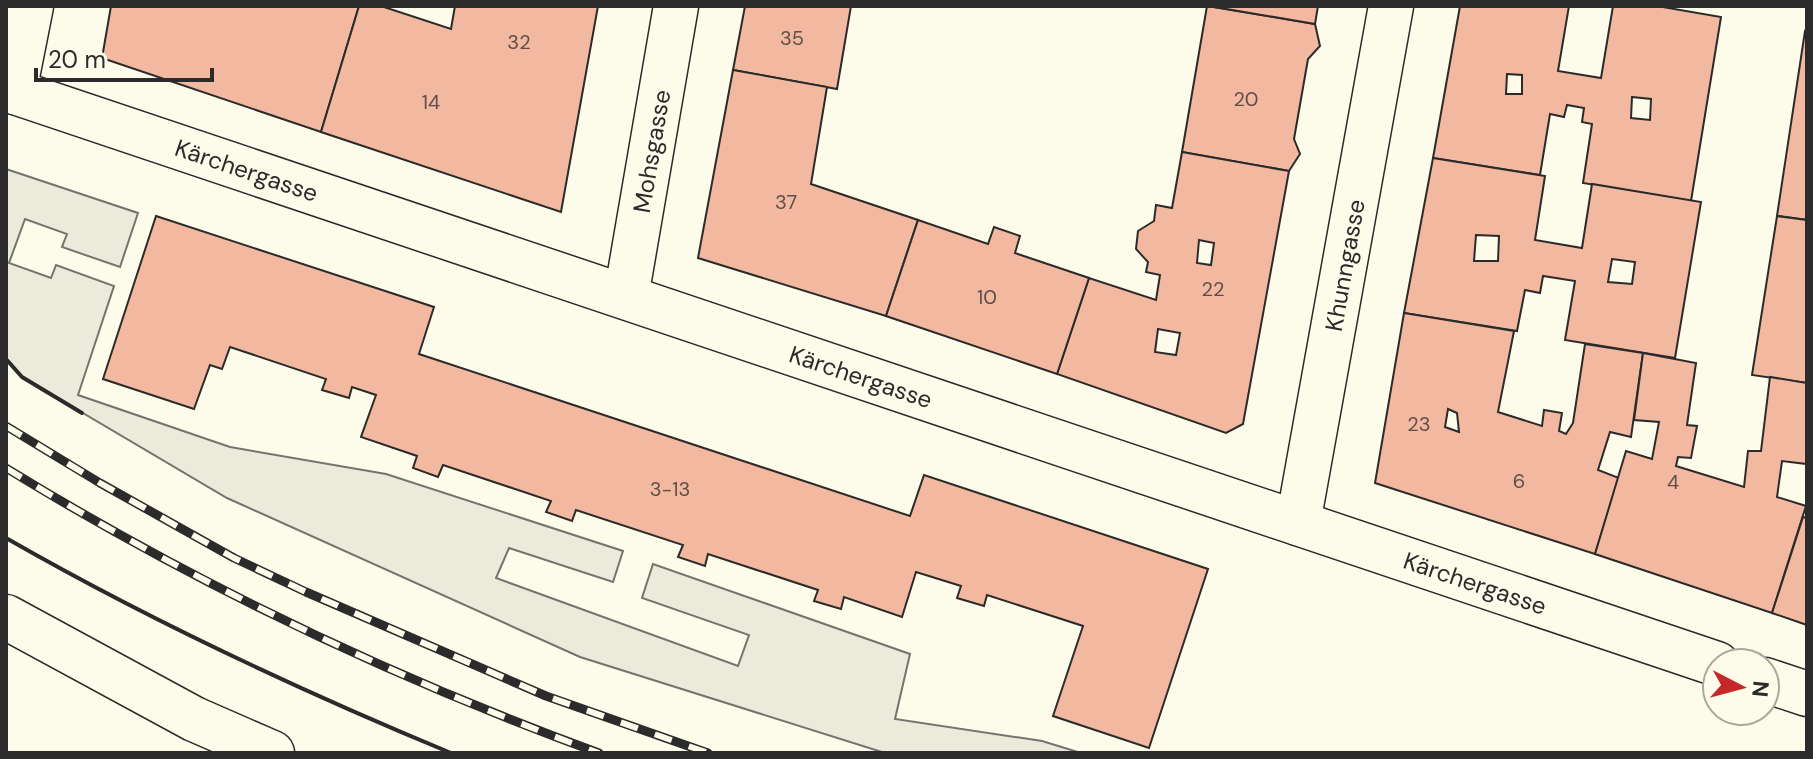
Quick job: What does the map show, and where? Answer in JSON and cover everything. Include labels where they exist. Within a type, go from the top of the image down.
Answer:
[{"type":"street","points":[[10,91],[31,6]]},
{"type":"street","name":"Mohsgasse","points":[[626,297],[676,6]]},
{"type":"street","name":"Khunngasse","points":[[1298,523],[1391,6]]},
{"type":"street","name":"Kärchergasse","points":[[10,91],[1701,659]]},
{"type":"street","points":[[6,617],[250,749]]},
{"type":"street","points":[[1781,685],[1807,694]]},
{"type":"shaded area","points":[[6,169],[138,213],[120,267],[62,247],[67,234],[25,219],[9,263],[51,278],[56,265],[114,286],[78,395],[230,447],[386,474],[623,551],[613,582],[509,548],[496,578],[738,666],[749,635],[642,598],[653,564],[910,654],[895,719],[1042,741],[1081,753],[885,753],[580,657],[227,498],[22,377],[6,359]]},
{"type":"building","points":[[111,6],[359,6],[321,132],[102,58]]},
{"type":"building","points":[[359,6],[381,6],[451,29],[455,6],[598,6],[561,212],[321,132]]},
{"type":"building","points":[[745,6],[851,6],[837,89],[733,70]]},
{"type":"building","points":[[1207,6],[1315,24],[1320,46],[1308,59],[1294,139],[1300,154],[1289,171],[1182,152]]},
{"type":"building","points":[[1209,6],[1318,6],[1315,24]]},
{"type":"building","points":[[1460,6],[1569,6],[1558,71],[1601,78],[1613,6],[1657,6],[1721,17],[1691,201],[1583,183],[1592,124],[1582,122],[1584,108],[1567,105],[1564,117],[1550,114],[1540,175],[1433,158]],"holes":[[[1507,74],[1522,75],[1522,94],[1506,94]],[[1632,97],[1651,99],[1650,120],[1631,118]]]},
{"type":"building","points":[[1807,32],[1807,220],[1777,216]]},
{"type":"building","points":[[733,70],[827,87],[811,184],[918,220],[886,316],[698,258]]},
{"type":"building","points":[[1182,152],[1289,171],[1243,424],[1226,433],[1057,374],[1089,278],[1156,300],[1160,275],[1146,272],[1148,262],[1136,249],[1138,231],[1154,221],[1156,205],[1172,208]],"holes":[[[1199,240],[1214,243],[1211,265],[1197,263]],[[1158,329],[1180,333],[1176,355],[1155,352]]]},
{"type":"building","points":[[1433,158],[1545,176],[1535,240],[1582,248],[1592,184],[1701,202],[1675,358],[1565,340],[1575,281],[1543,276],[1540,293],[1525,290],[1517,331],[1404,313]],"holes":[[[1476,235],[1499,236],[1498,261],[1474,261]],[[1612,259],[1635,262],[1632,284],[1608,282]]]},
{"type":"building","points":[[156,216],[434,307],[419,354],[910,516],[924,475],[1208,569],[1149,748],[1053,716],[1083,626],[987,595],[984,606],[957,598],[961,586],[916,572],[902,617],[844,597],[841,609],[814,601],[818,590],[708,554],[705,566],[678,557],[683,545],[576,510],[572,521],[546,512],[551,501],[443,465],[438,477],[413,468],[417,456],[361,437],[376,395],[352,387],[349,398],[322,390],[326,379],[230,347],[222,369],[210,365],[194,409],[103,379]]},
{"type":"building","points":[[1777,216],[1807,220],[1807,383],[1752,375]]},
{"type":"building","points":[[918,220],[988,244],[994,227],[1020,236],[1015,253],[1089,278],[1057,374],[886,316]]},
{"type":"building","points":[[1404,313],[1514,331],[1498,412],[1542,426],[1544,410],[1562,413],[1559,431],[1566,434],[1573,423],[1585,344],[1643,353],[1631,437],[1610,432],[1598,470],[1619,478],[1595,554],[1375,483]],"holes":[[[1448,409],[1457,413],[1459,432],[1445,427]]]},
{"type":"building","points":[[1643,353],[1696,363],[1687,425],[1697,426],[1691,458],[1678,457],[1676,466],[1744,487],[1748,451],[1761,451],[1770,377],[1807,383],[1807,464],[1782,461],[1777,497],[1806,506],[1772,613],[1595,554],[1626,451],[1652,459],[1659,422],[1634,420]]},
{"type":"building","points":[[1803,517],[1807,518],[1807,625],[1772,613]]},
{"type":"railway","points":[[6,426],[234,558],[306,592],[546,696],[708,753]]},
{"type":"railway","points":[[6,468],[148,550],[295,625],[446,693],[599,753]]},
{"type":"wall","points":[[6,359],[22,377],[82,413]]},
{"type":"wall","points":[[6,538],[225,653],[451,753]]}]
